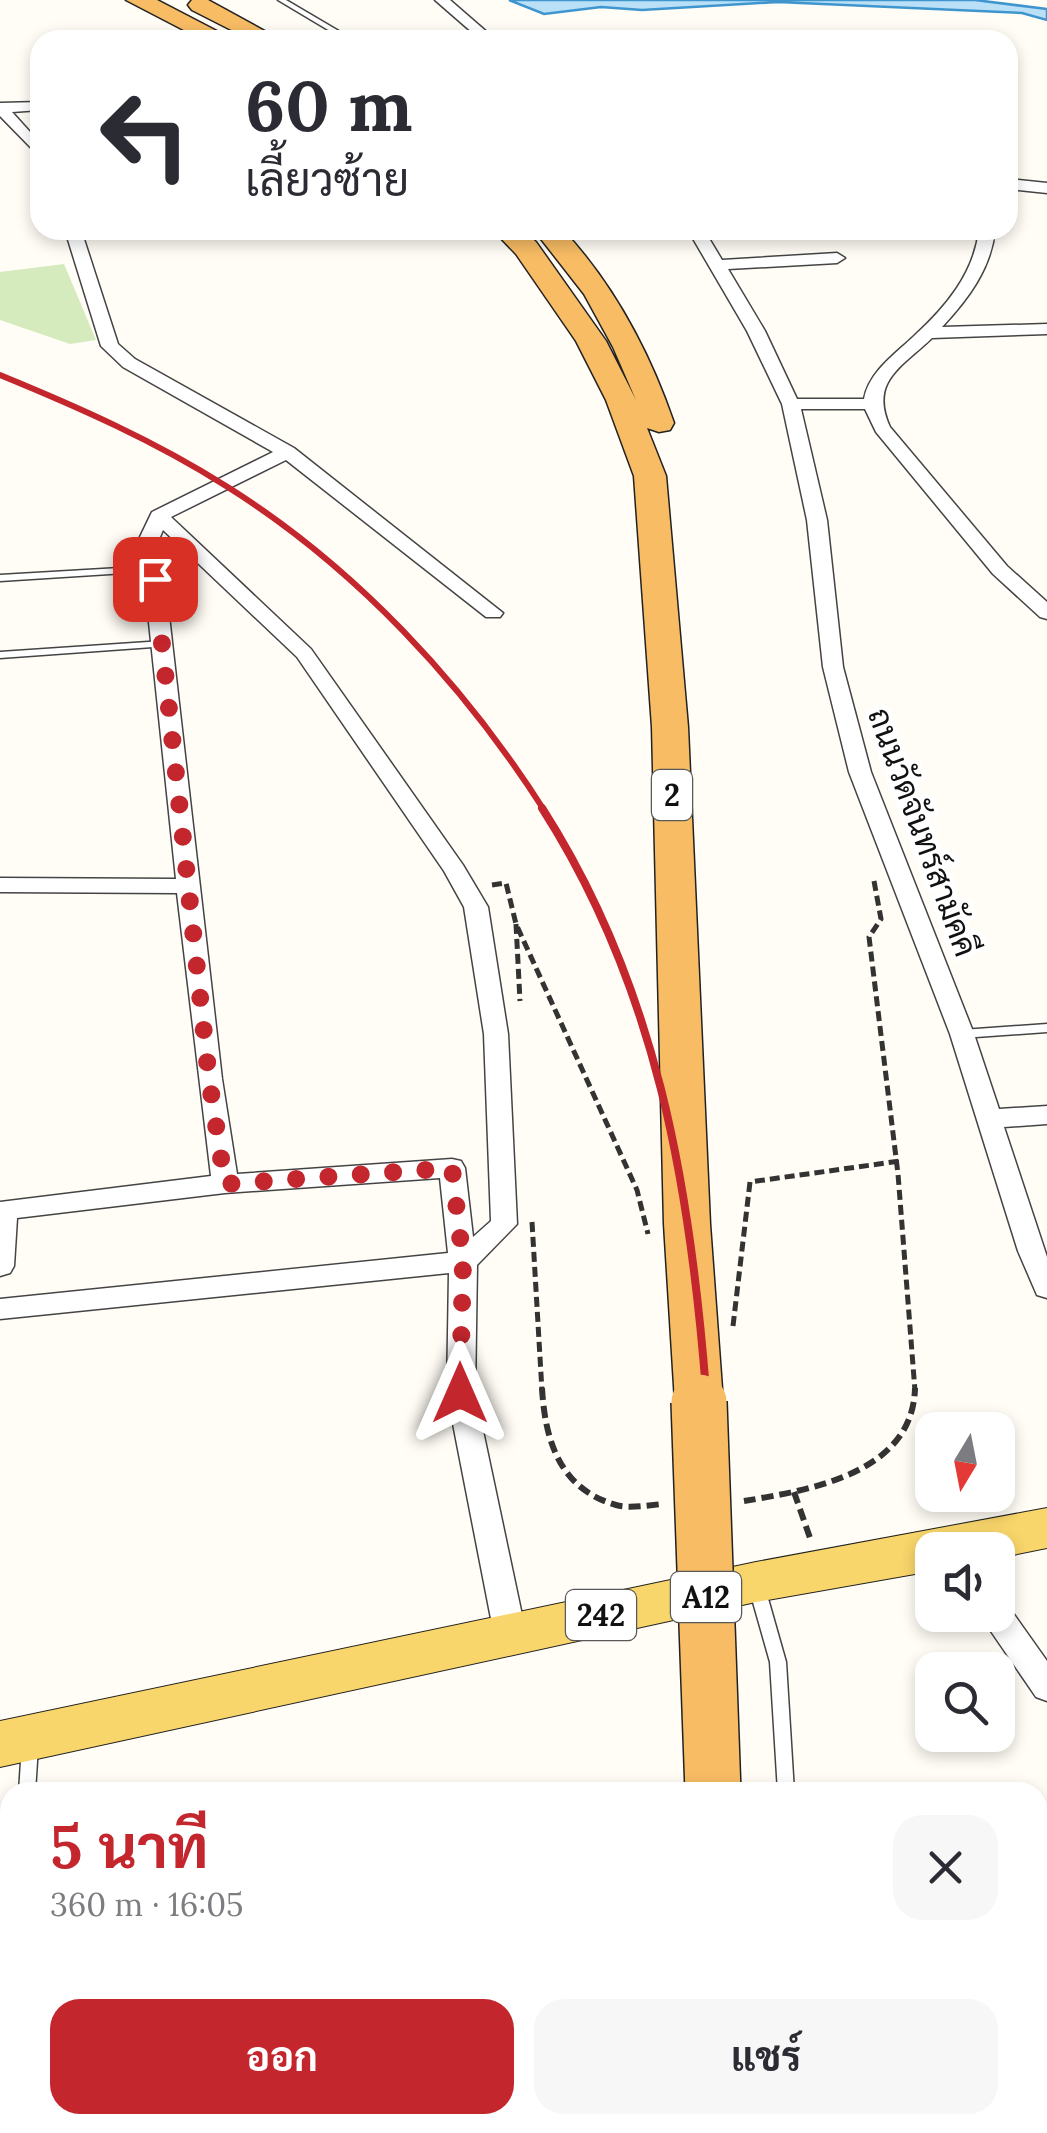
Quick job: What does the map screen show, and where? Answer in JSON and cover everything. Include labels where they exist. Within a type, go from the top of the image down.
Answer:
[{"type":"highway","points":[[138,0],[163,7],[204,30]]},
{"type":"highway","points":[[190,0],[249,30]]},
{"type":"highway","name":"2","points":[[518,240],[591,341],[622,400],[650,476],[670,728],[687,1224],[708,1402]]},
{"type":"highway","name":"2","points":[[558,240],[630,347],[652,400],[675,478],[708,1402]]},
{"type":"highway","points":[[708,1402],[732,1782]]},
{"type":"highway","name":"A12","points":[[708,1402],[713,1782]]},
{"type":"main road","name":"242","points":[[1015,1535],[1047,1528]]},
{"type":"main road","name":"242","points":[[15,1742],[756,1582],[915,1555]]},
{"type":"street","points":[[442,0],[477,30]]},
{"type":"street","points":[[0,107],[30,106]]},
{"type":"street","points":[[0,107],[30,141]]},
{"type":"street","points":[[1018,185],[1047,188]]},
{"type":"street","points":[[76,240],[110,346],[128,363],[288,452],[494,612]]},
{"type":"street","name":"ถนนวัดจันทร์สามัคคี","points":[[703,240],[790,404],[817,520],[833,667],[860,772],[962,1034],[1030,1251],[1047,1288]]},
{"type":"street","points":[[987,240],[968,283],[927,333],[881,378],[872,393],[872,404],[882,428],[976,542],[1047,613]]},
{"type":"street","points":[[719,265],[837,258]]},
{"type":"street","points":[[927,333],[1047,329]]},
{"type":"street","points":[[790,404],[872,404]]},
{"type":"street","points":[[225,1184],[150,537],[159,516],[288,452]]},
{"type":"street","points":[[0,1308],[463,1262],[504,1224],[496,1034],[476,908],[455,870],[304,653],[159,516]]},
{"type":"street","points":[[0,885],[188,886]]},
{"type":"street","points":[[990,1119],[1047,1114]]},
{"type":"street","points":[[0,1266],[4,1210],[225,1184],[452,1168],[463,1262],[460,1393],[510,1634]]},
{"type":"street","points":[[1009,1632],[1047,1687]]},
{"type":"lane","points":[[281,0],[333,30]]},
{"type":"lane","points":[[0,578],[154,569]]},
{"type":"lane","points":[[0,655],[164,644]]},
{"type":"lane","points":[[962,1034],[1047,1028]]},
{"type":"lane","points":[[756,1582],[778,1662],[785,1782]]},
{"type":"lane","points":[[15,1742],[25,1782]]},
{"type":"path","points":[[733,1329],[750,1182],[900,1161],[870,937],[881,920],[871,867]]},
{"type":"path","points":[[516,924],[637,1190],[650,1242]]},
{"type":"path","points":[[794,1492],[801,1511]]},
{"type":"green space","points":[[64,264],[96,340],[70,344],[0,320],[0,272]]},
{"type":"water","points":[[509,0],[975,0],[1047,9],[1047,20],[1022,13],[778,2],[642,10],[601,7],[544,14]]},
{"type":"railway","points":[[0,375],[172,454],[226,486],[318,553],[362,590],[442,673],[544,810]]},
{"type":"railway","points":[[542,808],[581,876],[613,945],[640,1016],[661,1088],[690,1237],[706,1391]]},
{"type":"railway","points":[[706,1388],[724,1782]]},
{"type":"route","points":[[155,579],[209,1079],[225,1184],[452,1168],[463,1262],[460,1393]]}]
